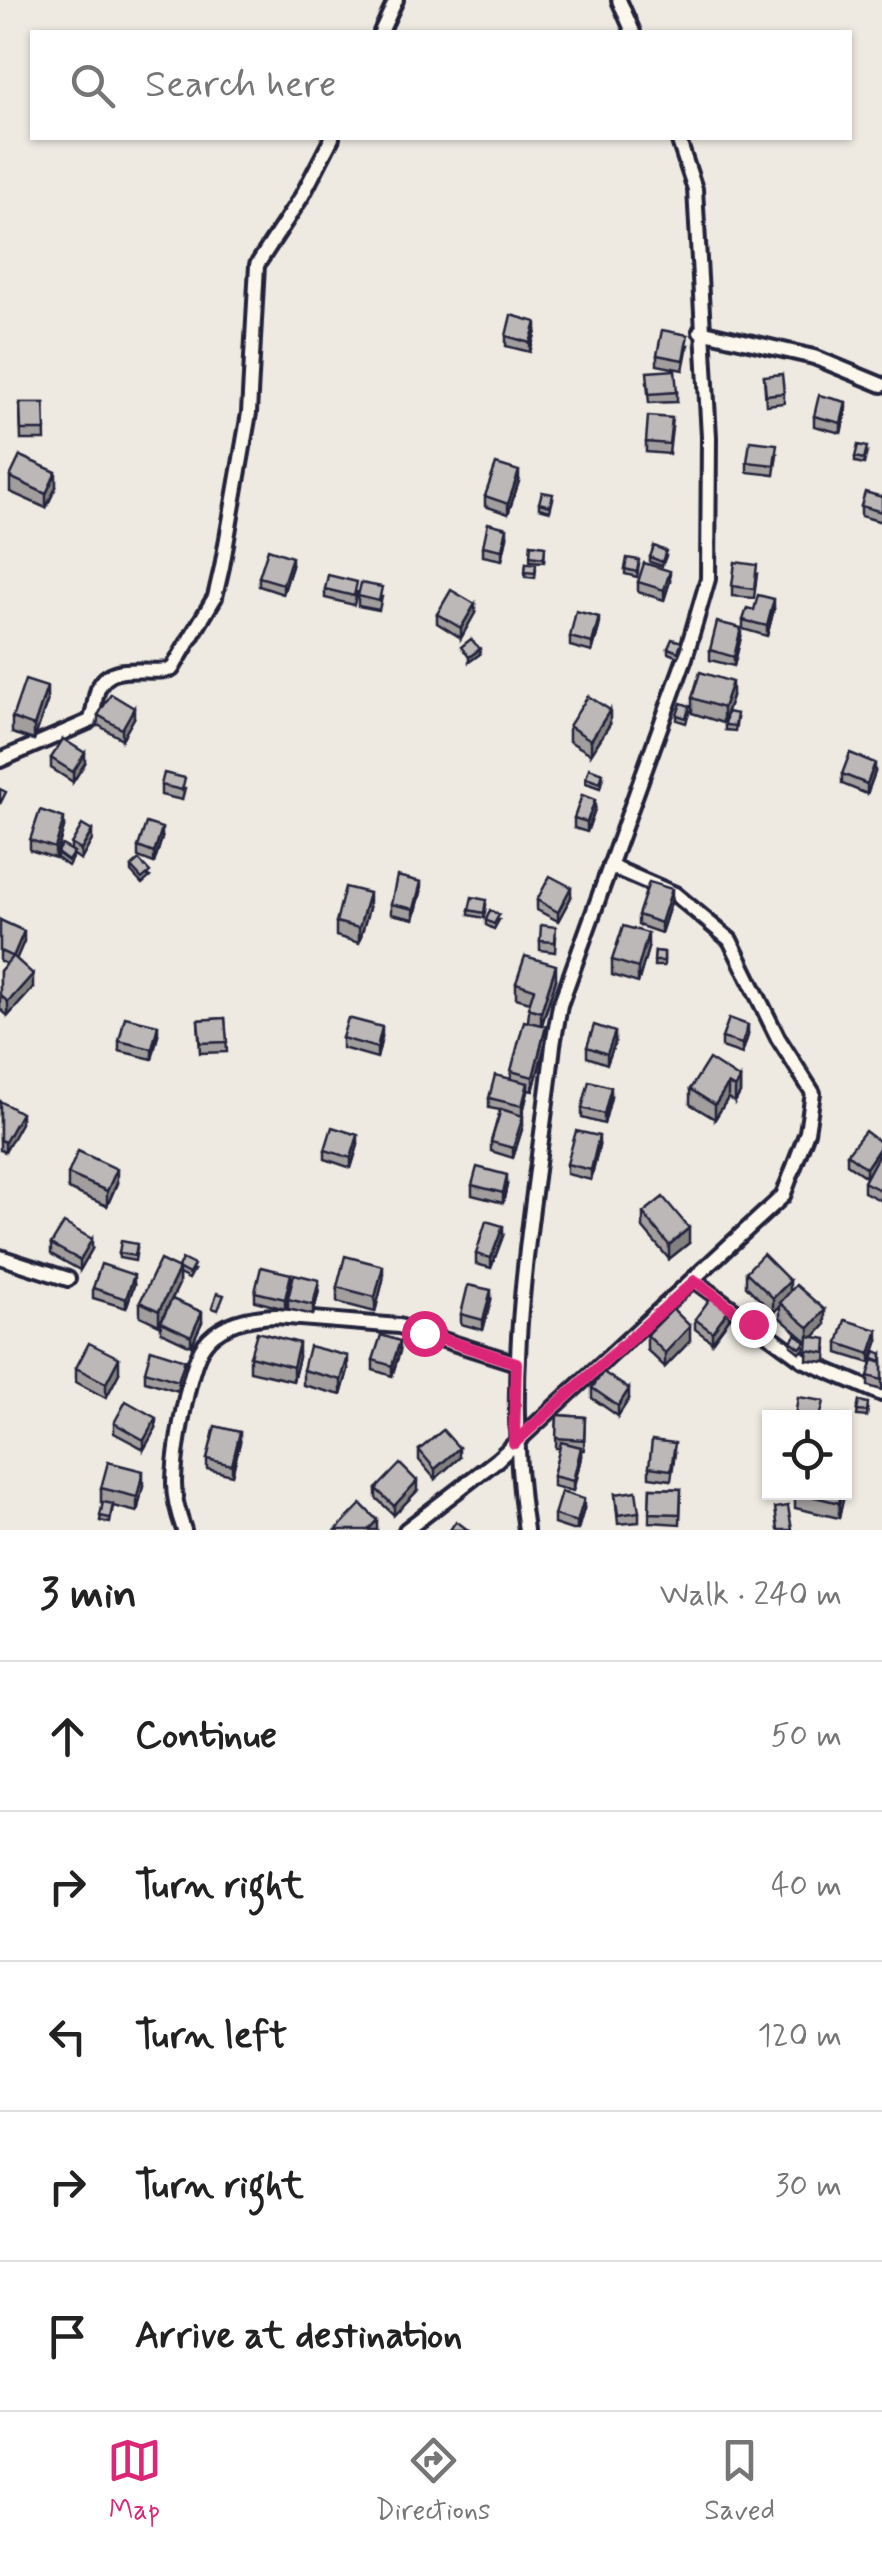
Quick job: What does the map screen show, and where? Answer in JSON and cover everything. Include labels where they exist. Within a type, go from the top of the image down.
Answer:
[{"type":"street","points":[[382,30],[396,0]]},
{"type":"street","points":[[619,0],[632,30]]},
{"type":"street","points":[[0,760],[90,721],[96,692],[110,676],[131,670],[165,672],[178,664],[215,598],[245,447],[257,266],[302,196],[331,140]]},
{"type":"street","points":[[526,1530],[514,1443],[516,1363],[555,1032],[685,658],[708,579],[709,438],[700,331],[696,189],[690,162],[679,140]]},
{"type":"street","points":[[700,331],[814,357],[882,385]]},
{"type":"street","points":[[406,1530],[514,1443],[695,1281],[788,1190],[814,1097],[730,940],[675,894],[610,866]]},
{"type":"street","points":[[0,1256],[68,1279]]},
{"type":"street","points":[[695,1281],[802,1360],[882,1394]]},
{"type":"street","points":[[184,1530],[174,1482],[177,1458],[202,1347],[222,1329],[256,1317],[276,1316],[399,1326],[516,1363]]},
{"type":"building","points":[[511,315],[536,322],[530,343],[506,336]]},
{"type":"building","points":[[662,330],[688,335],[683,360],[657,355]]},
{"type":"building","points":[[675,370],[677,392],[649,394],[647,372]]},
{"type":"building","points":[[782,374],[784,393],[766,395],[764,376]]},
{"type":"building","points":[[819,395],[846,402],[841,423],[814,416]]},
{"type":"building","points":[[20,403],[44,403],[45,430],[21,430]]},
{"type":"building","points":[[648,416],[672,418],[669,444],[646,442]]},
{"type":"building","points":[[750,441],[777,444],[774,465],[747,462]]},
{"type":"building","points":[[858,445],[867,447],[864,459],[855,457]]},
{"type":"building","points":[[20,456],[56,472],[46,494],[10,477]]},
{"type":"building","points":[[496,464],[519,471],[508,504],[485,496]]},
{"type":"building","points":[[542,492],[553,494],[550,506],[539,503]]},
{"type":"building","points":[[865,492],[882,497],[882,512],[861,506]]},
{"type":"building","points":[[488,523],[507,528],[502,550],[483,546]]},
{"type":"building","points":[[531,544],[545,546],[544,558],[530,556]]},
{"type":"building","points":[[654,546],[666,551],[662,562],[650,557]]},
{"type":"building","points":[[268,549],[292,557],[283,584],[259,577]]},
{"type":"building","points":[[627,558],[639,560],[637,572],[625,569]]},
{"type":"building","points":[[735,562],[757,565],[754,589],[732,586]]},
{"type":"building","points":[[526,563],[536,564],[535,573],[525,572]]},
{"type":"building","points":[[644,563],[670,571],[664,590],[638,582]]},
{"type":"building","points":[[328,575],[357,582],[354,596],[325,589]]},
{"type":"building","points":[[361,583],[382,587],[379,601],[358,596]]},
{"type":"building","points":[[451,590],[475,604],[461,628],[437,614]]},
{"type":"building","points":[[758,595],[774,599],[767,626],[743,620],[747,608],[754,610]]},
{"type":"building","points":[[576,611],[599,617],[592,643],[570,637]]},
{"type":"building","points":[[717,622],[741,628],[734,657],[710,650]]},
{"type":"building","points":[[471,639],[480,649],[469,657],[461,647]]},
{"type":"building","points":[[672,639],[682,642],[678,652],[668,648]]},
{"type":"building","points":[[700,672],[732,682],[723,708],[692,698]]},
{"type":"building","points":[[25,680],[47,687],[34,726],[12,718]]},
{"type":"building","points":[[111,694],[134,708],[122,729],[98,715]]},
{"type":"building","points":[[588,696],[610,710],[591,740],[569,726]]},
{"type":"building","points":[[681,703],[690,706],[686,718],[677,715]]},
{"type":"building","points":[[727,712],[737,714],[735,726],[725,725]]},
{"type":"building","points":[[63,739],[85,753],[73,772],[51,758]]},
{"type":"building","points":[[850,753],[875,763],[867,784],[842,774]]},
{"type":"building","points":[[589,768],[603,773],[600,783],[586,778]]},
{"type":"building","points":[[164,773],[185,778],[182,790],[161,785]]},
{"type":"building","points":[[582,795],[595,800],[587,822],[574,818]]},
{"type":"building","points":[[40,810],[64,818],[55,848],[30,840]]},
{"type":"building","points":[[146,823],[162,828],[154,853],[138,847]]},
{"type":"building","points":[[82,825],[92,831],[81,850],[71,844]]},
{"type":"building","points":[[62,845],[74,852],[68,861],[57,853]]},
{"type":"building","points":[[139,860],[150,872],[142,879],[131,867]]},
{"type":"building","points":[[397,876],[421,882],[414,909],[391,904]]},
{"type":"building","points":[[550,876],[571,887],[558,912],[537,900]]},
{"type":"building","points":[[649,882],[672,889],[661,923],[638,915]]},
{"type":"building","points":[[345,887],[369,893],[359,928],[336,922]]},
{"type":"building","points":[[472,897],[486,900],[484,913],[469,910]]},
{"type":"building","points":[[490,910],[499,915],[494,924],[486,920]]},
{"type":"building","points":[[0,920],[24,931],[13,957],[0,951]]},
{"type":"building","points":[[541,925],[556,927],[555,942],[540,941]]},
{"type":"building","points":[[623,926],[648,933],[638,968],[612,960]]},
{"type":"building","points":[[655,951],[664,952],[664,961],[654,961]]},
{"type":"building","points":[[13,956],[33,974],[8,1002],[0,995],[0,971]]},
{"type":"building","points":[[525,956],[556,965],[541,1012],[528,1008],[534,989],[516,983]]},
{"type":"building","points":[[125,1017],[158,1025],[152,1049],[119,1041]]},
{"type":"building","points":[[225,1018],[227,1042],[200,1043],[198,1020]]},
{"type":"building","points":[[348,1018],[382,1027],[377,1048],[342,1038]]},
{"type":"building","points":[[729,1018],[748,1025],[742,1044],[722,1038]]},
{"type":"building","points":[[524,1021],[546,1026],[533,1077],[511,1071]]},
{"type":"building","points":[[594,1025],[615,1032],[607,1054],[587,1047]]},
{"type":"building","points":[[709,1059],[740,1079],[735,1088],[728,1084],[715,1105],[690,1089]]},
{"type":"building","points":[[495,1075],[528,1083],[522,1106],[489,1098]]},
{"type":"building","points":[[589,1081],[611,1087],[604,1114],[582,1108]]},
{"type":"building","points":[[0,1101],[21,1113],[5,1142],[0,1140]]},
{"type":"building","points":[[501,1109],[523,1116],[513,1148],[491,1142]]},
{"type":"building","points":[[332,1127],[358,1135],[351,1158],[325,1150]]},
{"type":"building","points":[[576,1131],[599,1136],[591,1170],[567,1164]]},
{"type":"building","points":[[865,1131],[882,1144],[866,1168],[847,1154]]},
{"type":"building","points":[[78,1151],[117,1169],[107,1191],[68,1174]]},
{"type":"building","points":[[878,1156],[882,1158],[882,1191],[864,1182]]},
{"type":"building","points":[[477,1167],[507,1175],[503,1193],[472,1185]]},
{"type":"building","points":[[663,1197],[689,1228],[669,1245],[643,1213]]},
{"type":"building","points":[[486,1221],[503,1226],[491,1258],[476,1254]]},
{"type":"building","points":[[64,1223],[92,1239],[80,1260],[51,1244]]},
{"type":"building","points":[[121,1241],[137,1244],[135,1256],[119,1253]]},
{"type":"building","points":[[763,1254],[790,1281],[773,1298],[746,1272]]},
{"type":"building","points":[[345,1256],[383,1266],[375,1297],[337,1287]]},
{"type":"building","points":[[182,1259],[194,1265],[189,1274],[178,1268]]},
{"type":"building","points":[[160,1260],[179,1269],[159,1311],[140,1302]]},
{"type":"building","points":[[101,1264],[134,1275],[126,1299],[93,1288]]},
{"type":"building","points":[[261,1267],[291,1274],[285,1299],[255,1292]]},
{"type":"building","points":[[294,1274],[319,1280],[313,1305],[288,1299]]},
{"type":"building","points":[[468,1285],[491,1290],[483,1320],[461,1314]]},
{"type":"building","points":[[796,1285],[825,1310],[809,1328],[780,1303]]},
{"type":"building","points":[[217,1293],[224,1295],[218,1310],[212,1308]]},
{"type":"building","points":[[712,1296],[729,1309],[712,1332],[695,1319]]},
{"type":"building","points":[[172,1299],[202,1312],[191,1336],[161,1322]]},
{"type":"building","points":[[673,1309],[690,1326],[665,1353],[647,1335]]},
{"type":"building","points":[[845,1320],[878,1330],[870,1354],[838,1343]]},
{"type":"building","points":[[257,1332],[299,1343],[293,1367],[250,1356]]},
{"type":"building","points":[[796,1334],[806,1342],[800,1348],[791,1341]]},
{"type":"building","points":[[381,1335],[400,1341],[392,1366],[373,1360]]},
{"type":"building","points":[[808,1336],[827,1339],[826,1353],[807,1350]]},
{"type":"building","points":[[89,1343],[119,1358],[106,1383],[76,1368]]},
{"type":"building","points":[[309,1346],[348,1356],[341,1380],[303,1370]]},
{"type":"building","points":[[151,1349],[185,1360],[178,1381],[145,1371]]},
{"type":"building","points":[[873,1360],[882,1363],[882,1380],[868,1376]]},
{"type":"building","points":[[603,1372],[629,1389],[618,1406],[592,1388]]},
{"type":"building","points":[[798,1397],[824,1401],[822,1410],[796,1410]]},
{"type":"building","points":[[126,1401],[156,1418],[144,1440],[114,1423]]},
{"type":"building","points":[[859,1401],[868,1403],[867,1412],[857,1411]]},
{"type":"building","points":[[557,1415],[585,1417],[584,1440],[556,1438]]},
{"type":"building","points":[[215,1426],[240,1432],[232,1465],[207,1459]]},
{"type":"building","points":[[443,1430],[459,1448],[435,1469],[419,1450]]},
{"type":"building","points":[[652,1440],[675,1443],[671,1470],[649,1467]]},
{"type":"building","points":[[561,1442],[581,1447],[573,1481],[553,1476]]},
{"type":"building","points":[[108,1462],[143,1471],[137,1497],[101,1488]]},
{"type":"building","points":[[400,1464],[417,1481],[394,1506],[376,1489]]},
{"type":"building","points":[[650,1488],[681,1489],[680,1514],[649,1513]]},
{"type":"building","points":[[636,1491],[639,1512],[618,1515],[615,1494]]},
{"type":"building","points":[[561,1492],[584,1499],[577,1522],[554,1515]]},
{"type":"building","points":[[103,1502],[113,1504],[110,1518],[100,1516]]},
{"type":"building","points":[[361,1504],[377,1520],[368,1530],[336,1530]]},
{"type":"building","points":[[788,1506],[792,1530],[778,1530],[775,1508]]},
{"type":"building","points":[[456,1521],[468,1530],[450,1530]]},
{"type":"route","points":[[424,1333],[516,1363],[514,1443],[695,1281],[753,1324]]}]
